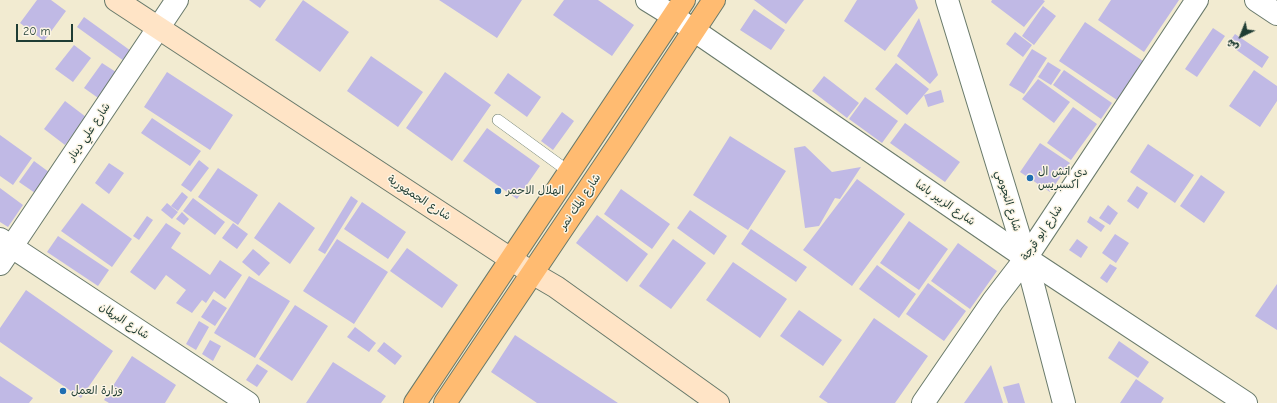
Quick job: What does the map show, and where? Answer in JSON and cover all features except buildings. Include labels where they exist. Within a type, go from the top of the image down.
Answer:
[{"type":"highway","name":"شارع المك نمر","points":[[445,403],[714,0]]},
{"type":"highway","points":[[415,403],[568,171],[678,8]]},
{"type":"main road","name":"شارع الجمهورية","points":[[116,0],[158,29],[556,287],[718,403]]},
{"type":"street","name":"شارع علي دينار","points":[[4,250],[177,0]]},
{"type":"street","name":"شارع الزبير باشا","points":[[646,0],[678,8],[694,30],[1026,258],[1246,403]]},
{"type":"street","name":"شارع النجومي","points":[[947,0],[1026,258],[1064,403]]},
{"type":"street","name":"شارع ابو قرجة","points":[[923,403],[993,301],[1026,258],[1197,0]]},
{"type":"street","points":[[1256,0],[1277,14]]},
{"type":"street","name":"شارع البرلمان","points":[[4,250],[248,403]]},
{"type":"lane","points":[[498,120],[568,171]]},
{"type":"place","name":"دي اتش ال اكسبريس","points":[[1030,178]]},
{"type":"place","name":"الهلال الاحمر","points":[[498,191]]},
{"type":"place","name":"وزارة العمل","points":[[63,391]]}]
